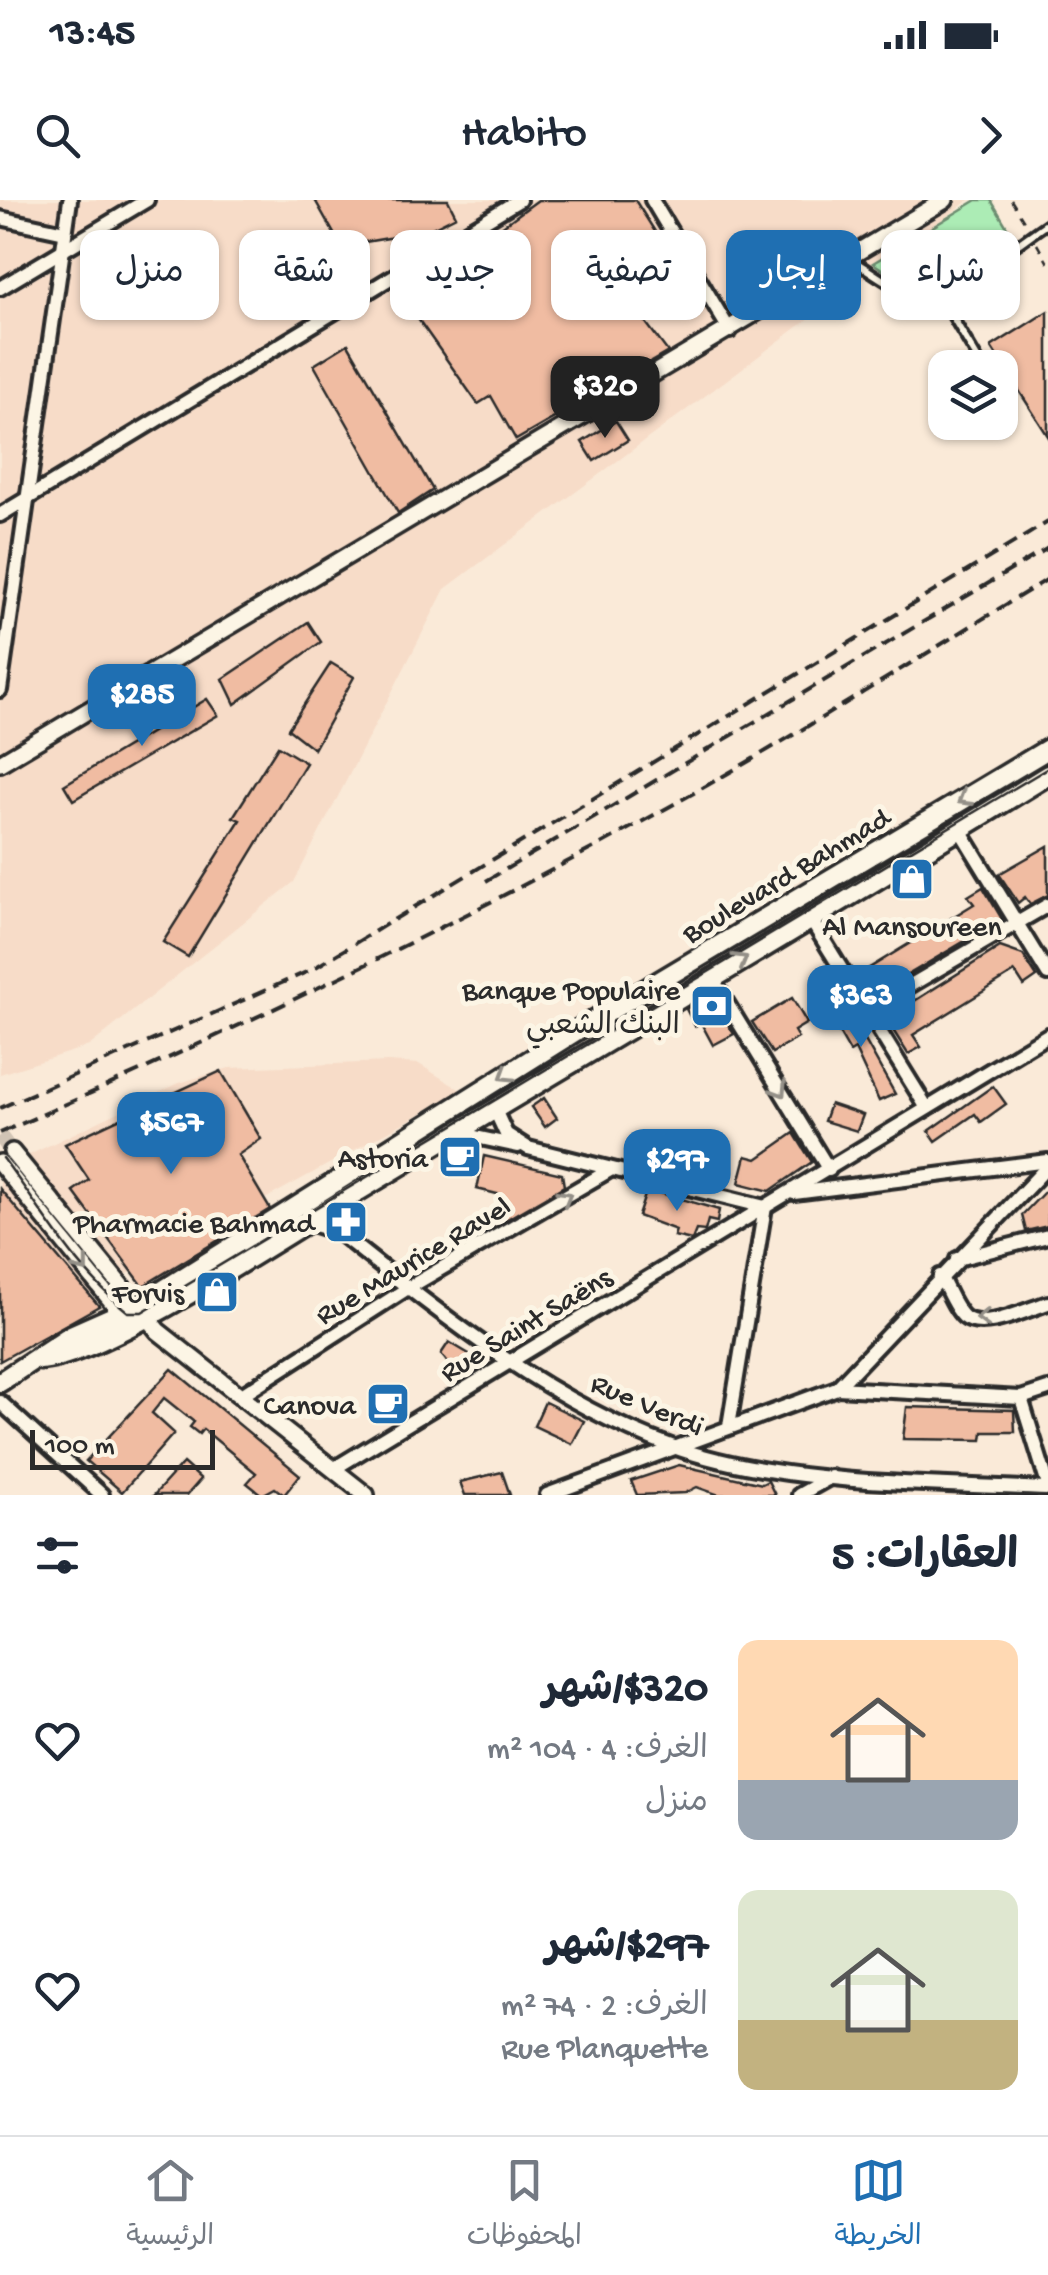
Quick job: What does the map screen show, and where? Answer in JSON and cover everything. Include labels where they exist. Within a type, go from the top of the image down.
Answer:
[{"type":"main road","name":"Boulevard Bahmad","points":[[138,1317],[565,1038],[1048,749]]},
{"type":"main road","name":"Boulevard Bahmad","points":[[0,1382],[40,1360],[48,1349],[138,1317],[332,1207],[1048,776]]},
{"type":"street","points":[[0,690],[70,200]]},
{"type":"street","points":[[0,288],[148,200]]},
{"type":"street","points":[[0,515],[519,200]]},
{"type":"street","points":[[652,200],[730,331]]},
{"type":"street","points":[[861,250],[944,200]]},
{"type":"street","points":[[0,218],[65,232]]},
{"type":"street","points":[[0,764],[748,320]]},
{"type":"street","points":[[960,830],[1048,974]]},
{"type":"street","points":[[870,1009],[1048,905]]},
{"type":"street","points":[[811,920],[870,1009],[928,1108]]},
{"type":"street","points":[[711,978],[830,1170]]},
{"type":"street","name":"Rue Saint Saëns","points":[[334,1468],[1048,1034]]},
{"type":"street","points":[[495,1110],[506,1134],[528,1148]]},
{"type":"street","points":[[457,1133],[765,1207],[729,1426]]},
{"type":"street","points":[[6,1157],[138,1317],[243,1394],[366,1495]]},
{"type":"street","points":[[787,1194],[1048,1164]]},
{"type":"street","points":[[837,1388],[1048,1164]]},
{"type":"street","name":"Rue Maurice Ravel","points":[[243,1394],[408,1288],[610,1170]]},
{"type":"street","points":[[332,1207],[339,1233]]},
{"type":"street","name":"Rue Verdi","points":[[306,1222],[339,1233],[510,1362],[589,1408],[672,1447],[832,1477],[1048,1487]]},
{"type":"street","points":[[955,1260],[1048,1236]]},
{"type":"street","points":[[940,1276],[961,1313],[971,1321],[988,1321],[1048,1303]]},
{"type":"street","points":[[548,1495],[837,1388],[1021,1398],[1048,1389]]},
{"type":"street","points":[[1021,1398],[1048,1487]]},
{"type":"street","points":[[0,1402],[102,1495]]},
{"type":"street","points":[[800,1495],[832,1477]]},
{"type":"lane","points":[[1020,241],[1048,223]]},
{"type":"lane","points":[[955,320],[972,350]]},
{"type":"shaded area","points":[[0,200],[969,200],[929,230],[881,230],[881,265],[861,280],[861,230],[726,230],[726,320],[807,320],[445,589],[294,882],[89,1046],[0,1074]]},
{"type":"shaded area","points":[[419,1064],[462,1091],[0,1344],[0,1169],[179,1083],[229,1068]]},
{"type":"green space","points":[[977,200],[991,200],[1009,230],[927,230]]},
{"type":"building","points":[[315,200],[448,200],[456,216],[428,230],[390,230],[390,238],[370,241],[370,230],[332,230]]},
{"type":"building","points":[[538,200],[635,200],[654,230],[551,230],[551,320],[644,320],[668,352],[516,440],[491,396],[478,404],[419,320],[531,320],[531,230],[497,230]]},
{"type":"building","points":[[1048,311],[1048,436],[1018,389],[1018,350],[991,347]]},
{"type":"building","points":[[348,344],[433,490],[398,513],[314,365]]},
{"type":"building","points":[[616,421],[628,440],[594,461],[582,442]]},
{"type":"building","points":[[308,622],[321,642],[235,704],[223,679]]},
{"type":"building","points":[[331,663],[354,677],[314,749],[288,729]]},
{"type":"building","points":[[207,699],[218,715],[73,800],[64,785]]},
{"type":"building","points":[[278,746],[306,763],[188,957],[163,942],[240,820],[233,817]]},
{"type":"building","points":[[1048,846],[1048,895],[1030,904],[1025,897],[1018,903],[999,874]]},
{"type":"building","points":[[983,887],[1002,919],[872,996],[858,975],[974,904],[968,896]]},
{"type":"building","points":[[1000,947],[1023,955],[1037,977],[1024,986],[1015,972],[913,1035],[921,1047],[908,1054],[886,1019]]},
{"type":"building","points":[[710,995],[734,1034],[713,1045],[701,1023],[695,1026],[686,1009]]},
{"type":"building","points":[[792,998],[807,1023],[794,1031],[798,1038],[772,1053],[752,1022]]},
{"type":"building","points":[[844,1003],[895,1094],[879,1101],[855,1049],[850,1052],[827,1012]]},
{"type":"building","points":[[221,1071],[261,1139],[238,1155],[270,1209],[143,1286],[73,1191],[89,1180],[65,1144]]},
{"type":"building","points":[[993,1086],[1006,1104],[981,1122],[975,1114],[936,1141],[929,1131]]},
{"type":"building","points":[[544,1098],[557,1118],[545,1127],[531,1107]]},
{"type":"building","points":[[830,1104],[863,1115],[857,1131],[824,1121]]},
{"type":"building","points":[[794,1133],[812,1162],[770,1191],[739,1183],[746,1156],[757,1159]]},
{"type":"building","points":[[484,1156],[562,1174],[564,1186],[502,1222],[497,1214],[501,1195],[477,1189]]},
{"type":"building","points":[[1048,1188],[1048,1226],[1026,1231],[1022,1215]]},
{"type":"building","points":[[0,1189],[99,1306],[0,1361]]},
{"type":"building","points":[[647,1189],[719,1210],[717,1222],[708,1220],[705,1231],[696,1230],[692,1240],[674,1236],[676,1230],[638,1216]]},
{"type":"building","points":[[449,1342],[474,1357],[473,1372],[461,1380],[441,1354]]},
{"type":"building","points":[[172,1369],[300,1475],[284,1495],[275,1488],[262,1495],[247,1483],[256,1473],[203,1429],[199,1434],[190,1427],[194,1422],[164,1398],[152,1413],[174,1433],[122,1492],[86,1461]]},
{"type":"building","points":[[545,1402],[584,1421],[572,1444],[534,1426]]},
{"type":"building","points":[[907,1407],[1014,1410],[1015,1432],[983,1432],[982,1440],[903,1439]]},
{"type":"building","points":[[183,1463],[201,1479],[187,1495],[154,1495]]},
{"type":"building","points":[[679,1465],[762,1484],[768,1481],[775,1495],[719,1495],[697,1487],[685,1493],[637,1495],[631,1481]]},
{"type":"building","points":[[502,1472],[510,1495],[465,1495],[460,1482]]},
{"type":"tunnel","points":[[0,1136],[12,1152]]},
{"type":"tram line","points":[[3,1158],[92,1278],[128,1312],[142,1312],[1048,768]]},
{"type":"railway","points":[[0,1108],[311,970],[1048,522]]},
{"type":"railway","points":[[486,881],[1048,548]]},
{"type":"railway","points":[[0,1133],[266,1013],[528,883],[743,765],[1048,579]]},
{"type":"place","name":"Al Mansoureen","points":[[912,879]]},
{"type":"place","name":"Banque Populaire البنك الشعبي","points":[[712,1006]]},
{"type":"place","name":"Astoria","points":[[460,1157]]},
{"type":"place","name":"Pharmacie Bahmad","points":[[346,1222]]},
{"type":"place","name":"Forvis","points":[[217,1292]]},
{"type":"place","name":"Canova","points":[[388,1404]]}]
